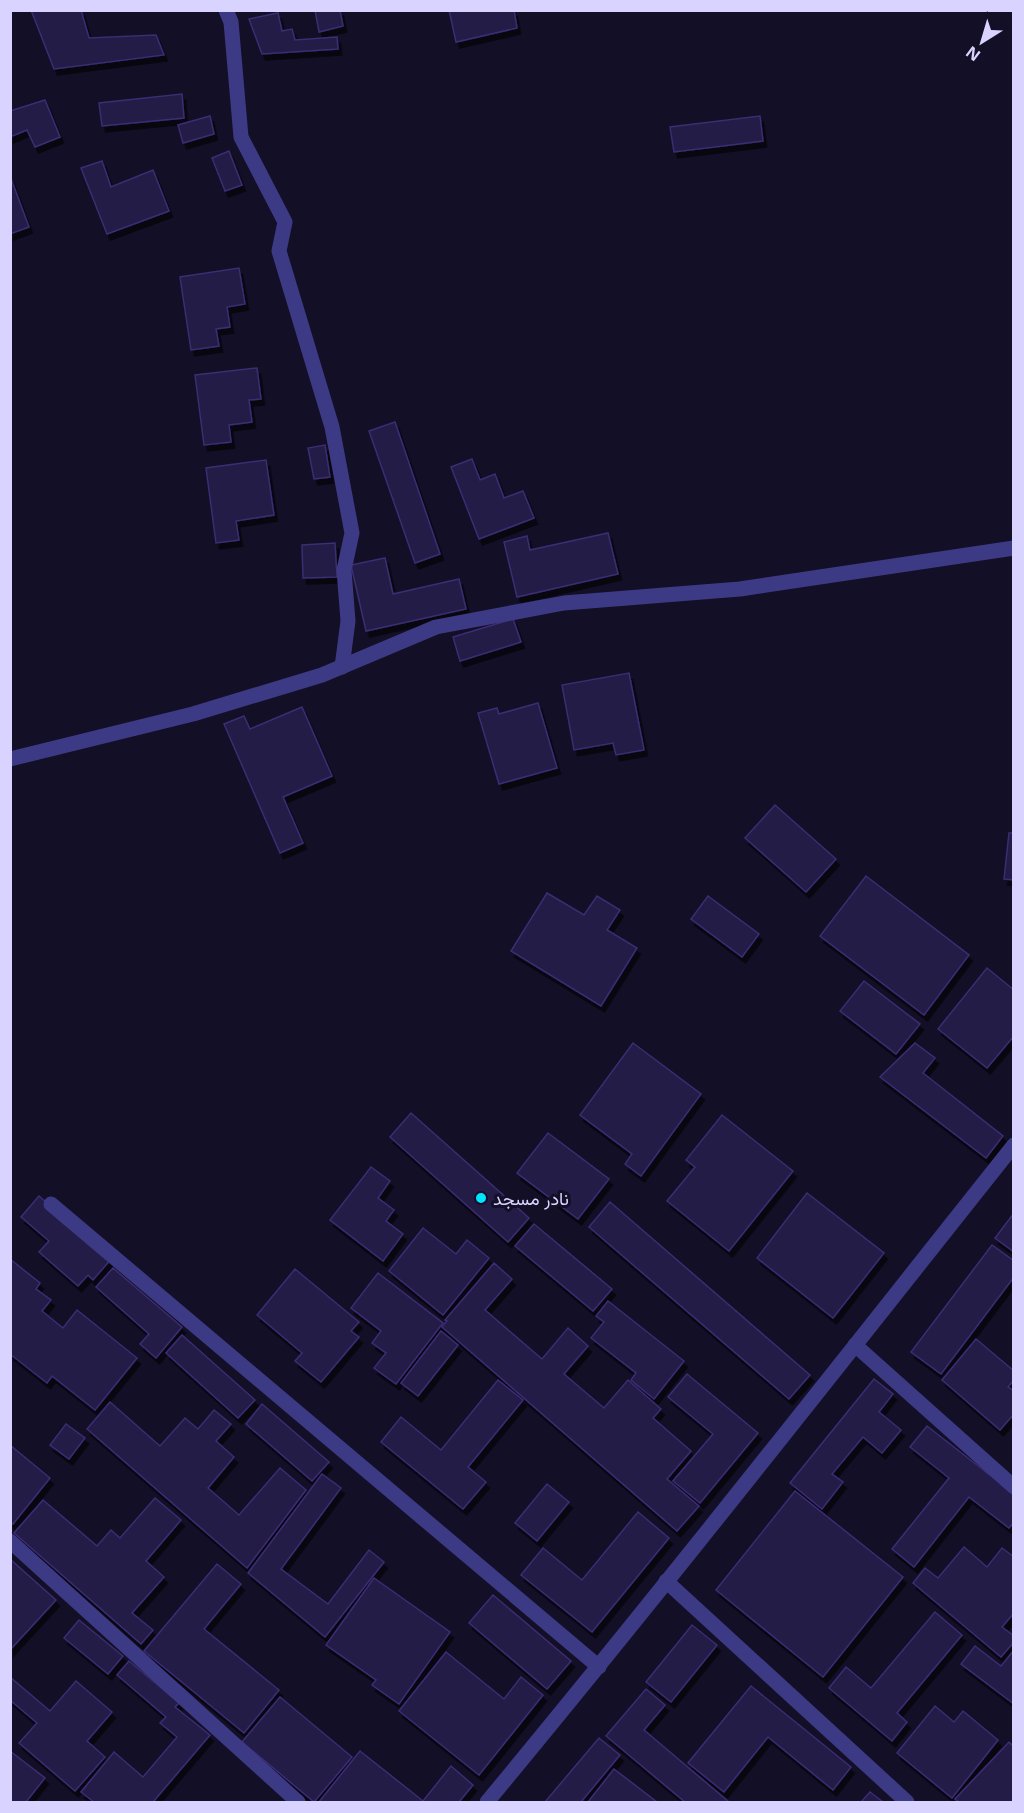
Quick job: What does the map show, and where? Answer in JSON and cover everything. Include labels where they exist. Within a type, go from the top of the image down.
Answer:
[{"type":"street","points":[[226,10],[231,22],[241,137],[285,222],[279,251],[332,427],[352,533],[344,570],[348,621],[342,667]]},
{"type":"street","points":[[10,759],[193,714],[322,675],[436,627],[564,603],[740,589],[1014,548]]},
{"type":"street","points":[[487,1803],[599,1667],[1014,1145]]},
{"type":"street","points":[[51,1204],[599,1667]]},
{"type":"street","points":[[855,1345],[1014,1487]]},
{"type":"street","points":[[10,1541],[298,1803]]},
{"type":"street","points":[[666,1581],[907,1803]]},
{"type":"building","points":[[31,10],[81,10],[89,38],[156,35],[164,55],[54,69]]},
{"type":"building","points":[[315,10],[340,10],[343,26],[319,32]]},
{"type":"building","points":[[449,10],[514,10],[517,28],[456,42]]},
{"type":"building","points":[[278,13],[282,31],[292,29],[295,40],[337,37],[338,49],[262,54],[249,19]]},
{"type":"building","points":[[182,94],[184,118],[102,126],[99,103]]},
{"type":"building","points":[[45,100],[60,137],[35,147],[27,130],[10,137],[10,111]]},
{"type":"building","points":[[210,116],[214,134],[183,143],[178,125]]},
{"type":"building","points":[[760,116],[763,141],[674,152],[670,127]]},
{"type":"building","points":[[229,151],[242,185],[225,191],[212,158]]},
{"type":"building","points":[[102,161],[111,187],[153,170],[169,211],[107,234],[81,168]]},
{"type":"building","points":[[10,176],[29,227],[10,234]]},
{"type":"building","points":[[239,268],[245,304],[227,307],[230,327],[216,329],[219,346],[191,350],[180,277]]},
{"type":"building","points":[[257,368],[261,399],[249,400],[252,422],[229,425],[231,442],[204,445],[195,375]]},
{"type":"building","points":[[395,422],[440,554],[415,563],[369,431]]},
{"type":"building","points":[[325,445],[330,477],[314,479],[308,448]]},
{"type":"building","points":[[472,459],[480,480],[495,474],[504,498],[523,491],[534,518],[479,539],[451,467]]},
{"type":"building","points":[[266,460],[274,515],[236,521],[239,540],[216,543],[206,468]]},
{"type":"building","points":[[608,533],[618,574],[517,597],[504,542],[527,536],[530,550]]},
{"type":"building","points":[[335,543],[337,577],[303,578],[302,545]]},
{"type":"building","points":[[385,558],[393,594],[459,579],[466,609],[366,631],[351,565]]},
{"type":"building","points":[[513,619],[521,642],[460,661],[453,637]]},
{"type":"building","points":[[629,673],[644,750],[616,755],[613,743],[574,750],[562,685]]},
{"type":"building","points":[[538,703],[557,768],[499,784],[478,713],[497,708],[499,714]]},
{"type":"building","points":[[302,707],[332,776],[283,797],[303,843],[280,853],[224,724],[244,716],[250,729]]},
{"type":"building","points":[[775,805],[836,859],[806,892],[745,838]]},
{"type":"building","points":[[1009,833],[1014,833],[1014,880],[1004,879]]},
{"type":"building","points":[[866,876],[969,955],[924,1015],[820,936]]},
{"type":"building","points":[[547,893],[584,915],[597,896],[620,910],[607,930],[637,948],[601,1006],[511,951]]},
{"type":"building","points":[[708,896],[759,934],[742,957],[691,919]]},
{"type":"building","points":[[987,968],[1014,990],[1014,1036],[987,1068],[938,1029]]},
{"type":"building","points":[[864,981],[920,1024],[896,1054],[840,1011]]},
{"type":"building","points":[[633,1043],[701,1094],[641,1176],[625,1164],[632,1154],[580,1115]]},
{"type":"building","points":[[915,1043],[935,1058],[923,1073],[1003,1136],[986,1158],[880,1077]]},
{"type":"building","points":[[411,1113],[529,1218],[508,1242],[390,1137]]},
{"type":"building","points":[[722,1115],[793,1171],[729,1251],[667,1201],[695,1167],[686,1160]]},
{"type":"building","points":[[548,1133],[609,1179],[578,1219],[517,1173]]},
{"type":"building","points":[[371,1167],[390,1181],[378,1198],[394,1210],[386,1221],[403,1234],[383,1261],[330,1220]]},
{"type":"building","points":[[807,1193],[884,1253],[833,1318],[757,1258]]},
{"type":"building","points":[[39,1196],[112,1258],[93,1280],[88,1275],[78,1286],[39,1252],[49,1241],[21,1217]]},
{"type":"building","points":[[610,1202],[810,1375],[789,1399],[589,1227]]},
{"type":"building","points":[[1014,1213],[1014,1252],[995,1238]]},
{"type":"building","points":[[534,1224],[612,1289],[593,1311],[515,1246]]},
{"type":"building","points":[[423,1228],[456,1254],[467,1240],[489,1258],[443,1315],[389,1271]]},
{"type":"building","points":[[992,1245],[1014,1261],[1014,1277],[941,1374],[911,1352]]},
{"type":"building","points":[[10,1259],[40,1283],[36,1289],[51,1300],[42,1311],[63,1328],[77,1310],[137,1358],[95,1410],[52,1376],[47,1383],[10,1354]]},
{"type":"building","points":[[494,1263],[512,1279],[485,1310],[542,1359],[568,1328],[588,1346],[564,1374],[604,1408],[628,1380],[661,1409],[653,1418],[691,1451],[667,1479],[699,1506],[677,1531],[442,1327],[447,1321],[445,1320]]},
{"type":"building","points":[[113,1268],[182,1327],[156,1358],[140,1344],[149,1334],[96,1287]]},
{"type":"building","points":[[295,1269],[359,1322],[351,1331],[359,1337],[321,1382],[295,1361],[302,1353],[257,1315]]},
{"type":"building","points":[[378,1273],[443,1323],[396,1384],[374,1368],[386,1353],[372,1343],[381,1331],[351,1308]]},
{"type":"building","points":[[608,1301],[684,1361],[654,1399],[631,1380],[636,1373],[591,1338],[604,1322],[596,1316]]},
{"type":"building","points":[[441,1331],[458,1345],[418,1396],[401,1383]]},
{"type":"building","points":[[182,1335],[255,1400],[238,1418],[166,1353]]},
{"type":"building","points":[[976,1339],[1014,1371],[1014,1380],[1008,1387],[1014,1391],[1014,1414],[1000,1430],[942,1380]]},
{"type":"building","points":[[687,1374],[758,1433],[700,1503],[673,1481],[713,1434],[668,1397]]},
{"type":"building","points":[[874,1379],[893,1394],[879,1412],[901,1430],[882,1453],[863,1437],[832,1474],[843,1482],[822,1509],[790,1483]]},
{"type":"building","points":[[498,1380],[523,1400],[468,1467],[486,1482],[463,1509],[381,1442],[401,1417],[441,1450]]},
{"type":"building","points":[[110,1402],[160,1446],[185,1418],[198,1429],[214,1410],[231,1424],[216,1441],[234,1457],[208,1488],[239,1515],[280,1468],[306,1490],[247,1568],[87,1429]]},
{"type":"building","points":[[262,1404],[329,1462],[312,1481],[246,1424]]},
{"type":"building","points":[[66,1424],[85,1438],[69,1459],[50,1445]]},
{"type":"building","points":[[927,1426],[1014,1494],[1014,1522],[1009,1528],[969,1497],[914,1567],[892,1549],[949,1478],[910,1447]]},
{"type":"building","points":[[10,1445],[50,1478],[13,1524],[10,1522]]},
{"type":"building","points":[[322,1474],[341,1488],[281,1569],[328,1604],[369,1550],[384,1562],[325,1637],[248,1573]]},
{"type":"building","points":[[547,1484],[569,1502],[537,1541],[515,1523]]},
{"type":"building","points":[[795,1491],[903,1577],[823,1677],[716,1590]]},
{"type":"building","points":[[155,1498],[181,1520],[146,1561],[164,1577],[132,1613],[153,1630],[141,1644],[14,1533],[43,1500],[97,1546],[111,1530],[120,1538]]},
{"type":"building","points":[[638,1512],[669,1538],[592,1632],[521,1575],[543,1548],[582,1580]]},
{"type":"building","points":[[964,1547],[987,1567],[1002,1548],[1014,1557],[1014,1613],[1002,1627],[1014,1636],[1014,1642],[1001,1657],[913,1583],[925,1568],[938,1578]]},
{"type":"building","points":[[10,1559],[56,1600],[10,1650]]},
{"type":"building","points":[[217,1564],[241,1584],[204,1629],[279,1690],[244,1733],[144,1651]]},
{"type":"building","points":[[374,1578],[450,1632],[399,1704],[372,1685],[376,1680],[326,1645]]},
{"type":"building","points":[[493,1595],[571,1661],[547,1689],[469,1623]]},
{"type":"building","points":[[935,1612],[962,1635],[897,1713],[907,1722],[892,1741],[829,1688],[846,1667],[871,1688]]},
{"type":"building","points":[[79,1620],[123,1656],[108,1674],[64,1638]]},
{"type":"building","points":[[692,1625],[717,1645],[671,1702],[646,1682]]},
{"type":"building","points":[[975,1646],[1001,1666],[1014,1650],[1014,1704],[961,1664]]},
{"type":"building","points":[[446,1652],[504,1699],[521,1677],[543,1695],[479,1775],[399,1711]]},
{"type":"building","points":[[129,1661],[179,1703],[175,1707],[210,1735],[153,1802],[94,1802],[81,1792],[114,1752],[143,1777],[177,1737],[160,1723],[166,1717],[117,1675]]},
{"type":"building","points":[[10,1677],[50,1711],[76,1681],[112,1712],[87,1741],[105,1757],[75,1791],[19,1743],[37,1723],[10,1700]]},
{"type":"building","points":[[751,1686],[851,1767],[833,1790],[768,1737],[724,1792],[688,1763]]},
{"type":"building","points":[[646,1689],[665,1705],[644,1730],[729,1802],[685,1802],[606,1736]]},
{"type":"building","points":[[280,1697],[352,1757],[314,1802],[242,1742]]},
{"type":"building","points":[[935,1706],[954,1722],[963,1711],[998,1740],[952,1798],[897,1753]]},
{"type":"building","points":[[599,1738],[620,1755],[581,1802],[545,1802]]},
{"type":"building","points":[[1009,1742],[1014,1747],[1014,1802],[959,1802],[955,1799]]},
{"type":"building","points":[[10,1751],[45,1778],[26,1802],[10,1802]]},
{"type":"building","points":[[360,1751],[423,1801],[451,1766],[473,1785],[459,1802],[319,1802]]},
{"type":"building","points":[[614,1769],[657,1802],[588,1802]]},
{"type":"building","points":[[870,1792],[883,1802],[861,1802]]},
{"type":"place","name":"نادر مسجد","points":[[481,1198]]}]
